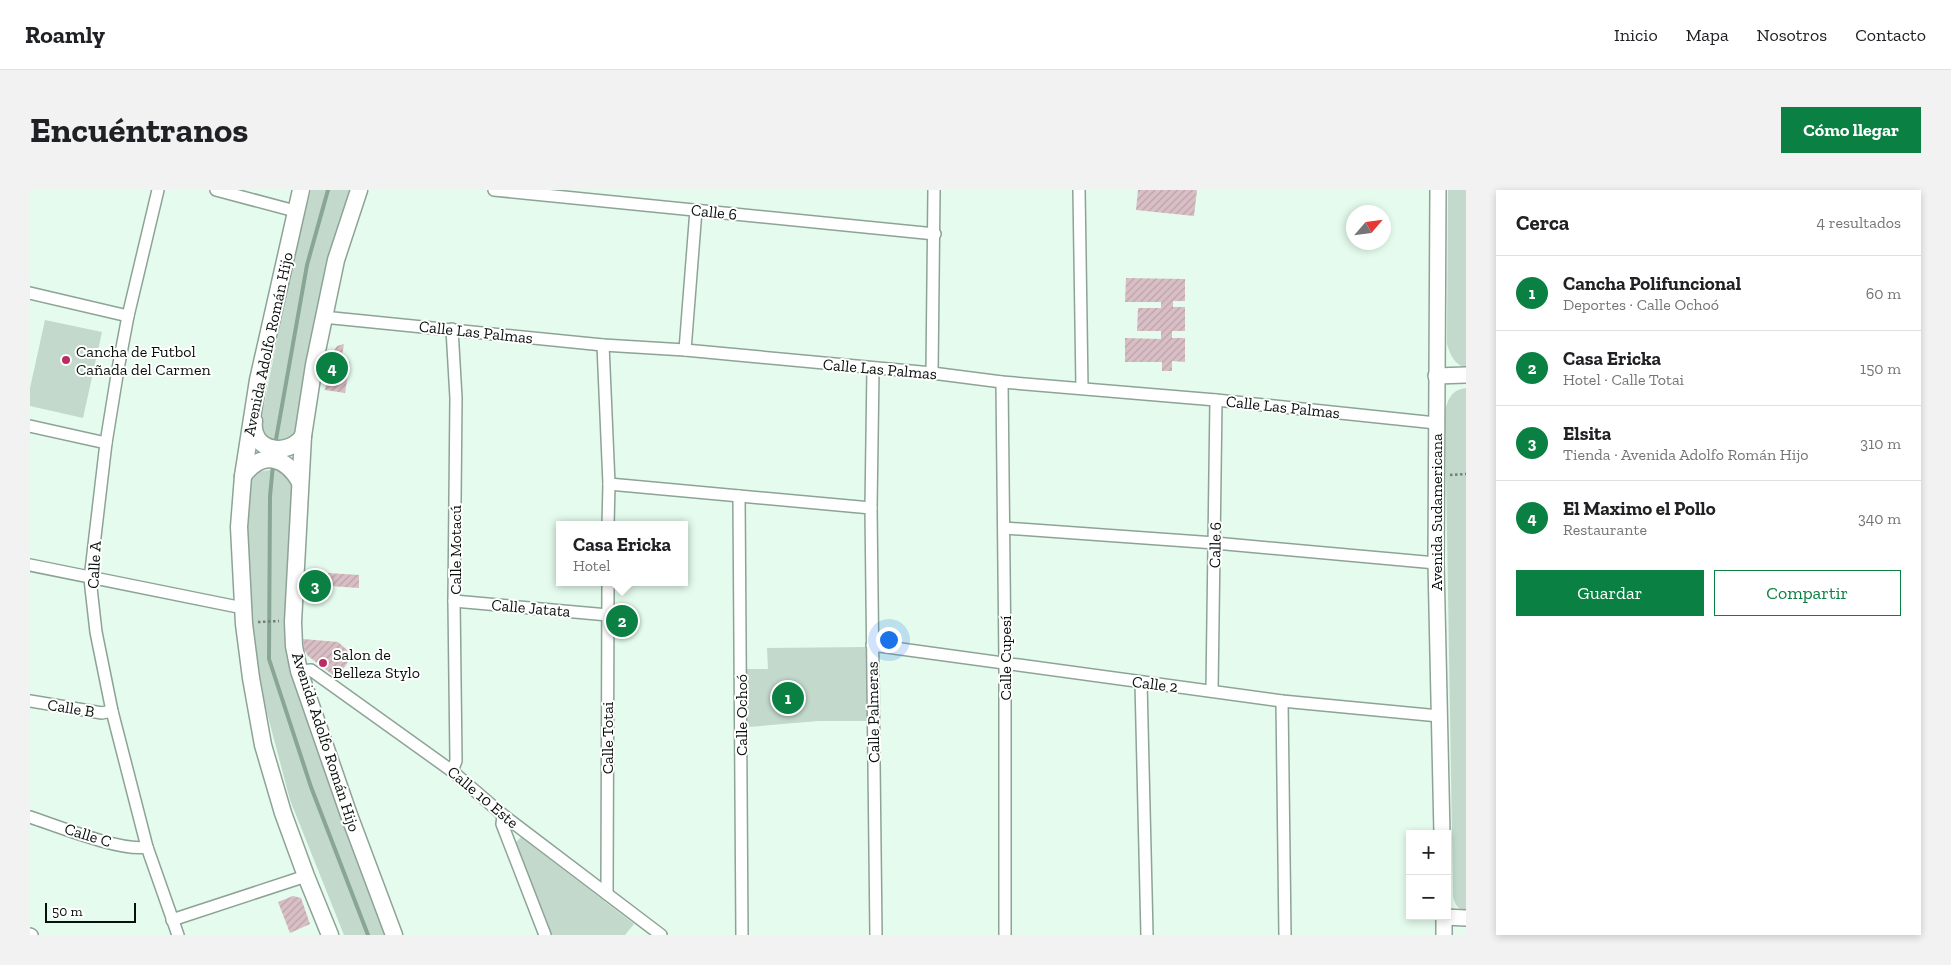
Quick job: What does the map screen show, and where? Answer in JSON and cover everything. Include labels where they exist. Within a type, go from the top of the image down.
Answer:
[{"type":"main road","name":"Avenida Adolfo Román Hijo","points":[[301,190],[258,380],[239,527],[243,608],[251,678],[260,730],[283,813],[330,935]]},
{"type":"main road","name":"Avenida Adolfo Román Hijo","points":[[358,196],[336,260],[323,317],[302,438],[298,478],[293,622],[294,646],[299,671],[392,934]]},
{"type":"main road","points":[[258,380],[259,395],[254,424],[255,433],[260,441],[270,448],[283,449],[302,438]]},
{"type":"main road","points":[[246,472],[263,461],[275,460],[286,463],[298,478]]},
{"type":"main road","points":[[283,813],[296,831],[339,935]]},
{"type":"street","name":"Calle A","points":[[158,190],[128,316],[106,443],[90,579],[96,632],[112,710],[147,847],[178,935]]},
{"type":"street","points":[[216,190],[295,211]]},
{"type":"street","points":[[358,196],[368,190]]},
{"type":"street","name":"Calle 6","points":[[494,190],[540,192],[934,234]]},
{"type":"street","points":[[932,373],[934,190]]},
{"type":"street","points":[[1079,190],[1082,388]]},
{"type":"street","name":"Avenida Sudamericana","points":[[1438,190],[1436,563],[1442,830]]},
{"type":"street","points":[[685,350],[696,210]]},
{"type":"street","points":[[30,293],[128,316]]},
{"type":"street","name":"Calle Las Palmas","points":[[323,317],[932,373],[1002,382],[1216,400],[1436,423]]},
{"type":"street","name":"Calle Motacú","points":[[452,329],[456,398],[454,601],[456,761],[452,771]]},
{"type":"street","points":[[603,344],[609,484],[608,521]]},
{"type":"street","name":"Calle Palmeras","points":[[872,368],[871,508],[876,935]]},
{"type":"street","points":[[1436,376],[1466,374]]},
{"type":"street","name":"Calle Cupesí","points":[[1002,382],[1005,935]]},
{"type":"street","name":"Calle 6","points":[[1212,691],[1216,400]]},
{"type":"street","points":[[30,426],[106,443]]},
{"type":"street","points":[[609,484],[871,508]]},
{"type":"street","name":"Calle Ochoó","points":[[739,496],[742,935]]},
{"type":"street","points":[[1004,528],[1215,543],[1436,563]]},
{"type":"street","points":[[30,565],[90,579],[243,608]]},
{"type":"street","name":"Calle Totai","points":[[607,894],[608,586]]},
{"type":"street","name":"Calle Jatata","points":[[454,601],[608,615]]},
{"type":"street","name":"Calle 2","points":[[872,646],[1282,701],[1439,716]]},
{"type":"street","name":"Calle 10 Este","points":[[299,671],[310,670],[452,771],[503,815],[661,935]]},
{"type":"street","points":[[1141,682],[1147,935]]},
{"type":"street","name":"Calle B","points":[[30,701],[102,713],[112,710]]},
{"type":"street","points":[[1282,701],[1285,935]]},
{"type":"street","points":[[503,815],[502,824],[545,935]]},
{"type":"street","name":"Calle C","points":[[30,817],[115,844],[137,849],[147,847]]},
{"type":"street","points":[[172,920],[306,876]]},
{"type":"street","points":[[1451,917],[1466,918]]},
{"type":"street","points":[[1444,920],[1444,935]]},
{"type":"path","points":[[259,622],[280,621]]},
{"type":"green space","points":[[311,190],[361,190],[298,441],[270,445],[259,429],[295,252]]},
{"type":"green space","points":[[1448,190],[1466,190],[1466,368],[1459,365],[1454,359],[1447,344]]},
{"type":"green space","name":"Cancha de Futbol Cañada del Carmen","points":[[45,320],[102,332],[83,418],[30,406],[30,388]]},
{"type":"green space","points":[[1466,388],[1466,911],[1457,906],[1453,897],[1445,411],[1451,395]]},
{"type":"green space","points":[[275,469],[292,478],[290,624],[386,935],[344,935],[290,800],[257,675],[245,534],[251,478],[258,472]]},
{"type":"green space","points":[[867,647],[867,721],[818,721],[748,727],[746,669],[768,669],[767,648]]},
{"type":"green space","points":[[521,837],[634,924],[625,935],[552,935],[517,846],[516,842]]},
{"type":"building","points":[[1138,190],[1197,190],[1194,216],[1136,210]]},
{"type":"building","points":[[1126,278],[1185,279],[1185,301],[1173,301],[1173,307],[1185,307],[1185,331],[1172,331],[1172,338],[1185,338],[1185,362],[1172,361],[1172,371],[1162,371],[1162,362],[1125,362],[1125,338],[1161,339],[1161,331],[1137,331],[1138,308],[1161,308],[1161,302],[1125,302]]},
{"type":"building","points":[[344,344],[341,361],[350,362],[345,393],[325,390],[331,355],[337,346]]},
{"type":"building","points":[[312,572],[359,575],[359,588],[331,586],[330,594],[311,592]]},
{"type":"building","points":[[303,639],[338,642],[353,655],[337,678],[308,656],[304,649]]},
{"type":"building","points":[[293,896],[301,898],[310,924],[290,933],[278,902]]},
{"type":"waterway","points":[[275,445],[307,265],[328,190]]},
{"type":"waterway","points":[[273,465],[270,496],[269,659],[311,787],[368,935]]},
{"type":"place","name":"Cancha de Futbol Cañada del Carmen","points":[[66,360]]},
{"type":"place","name":"El Maximo el Pollo","points":[[332,368]]},
{"type":"place","name":"Elsita","points":[[315,586]]},
{"type":"place","name":"Casa Ericka","points":[[622,621]]},
{"type":"place","name":"Salon de Belleza Stylo","points":[[323,663]]},
{"type":"place","name":"Cancha Polifuncional","points":[[788,698]]}]
